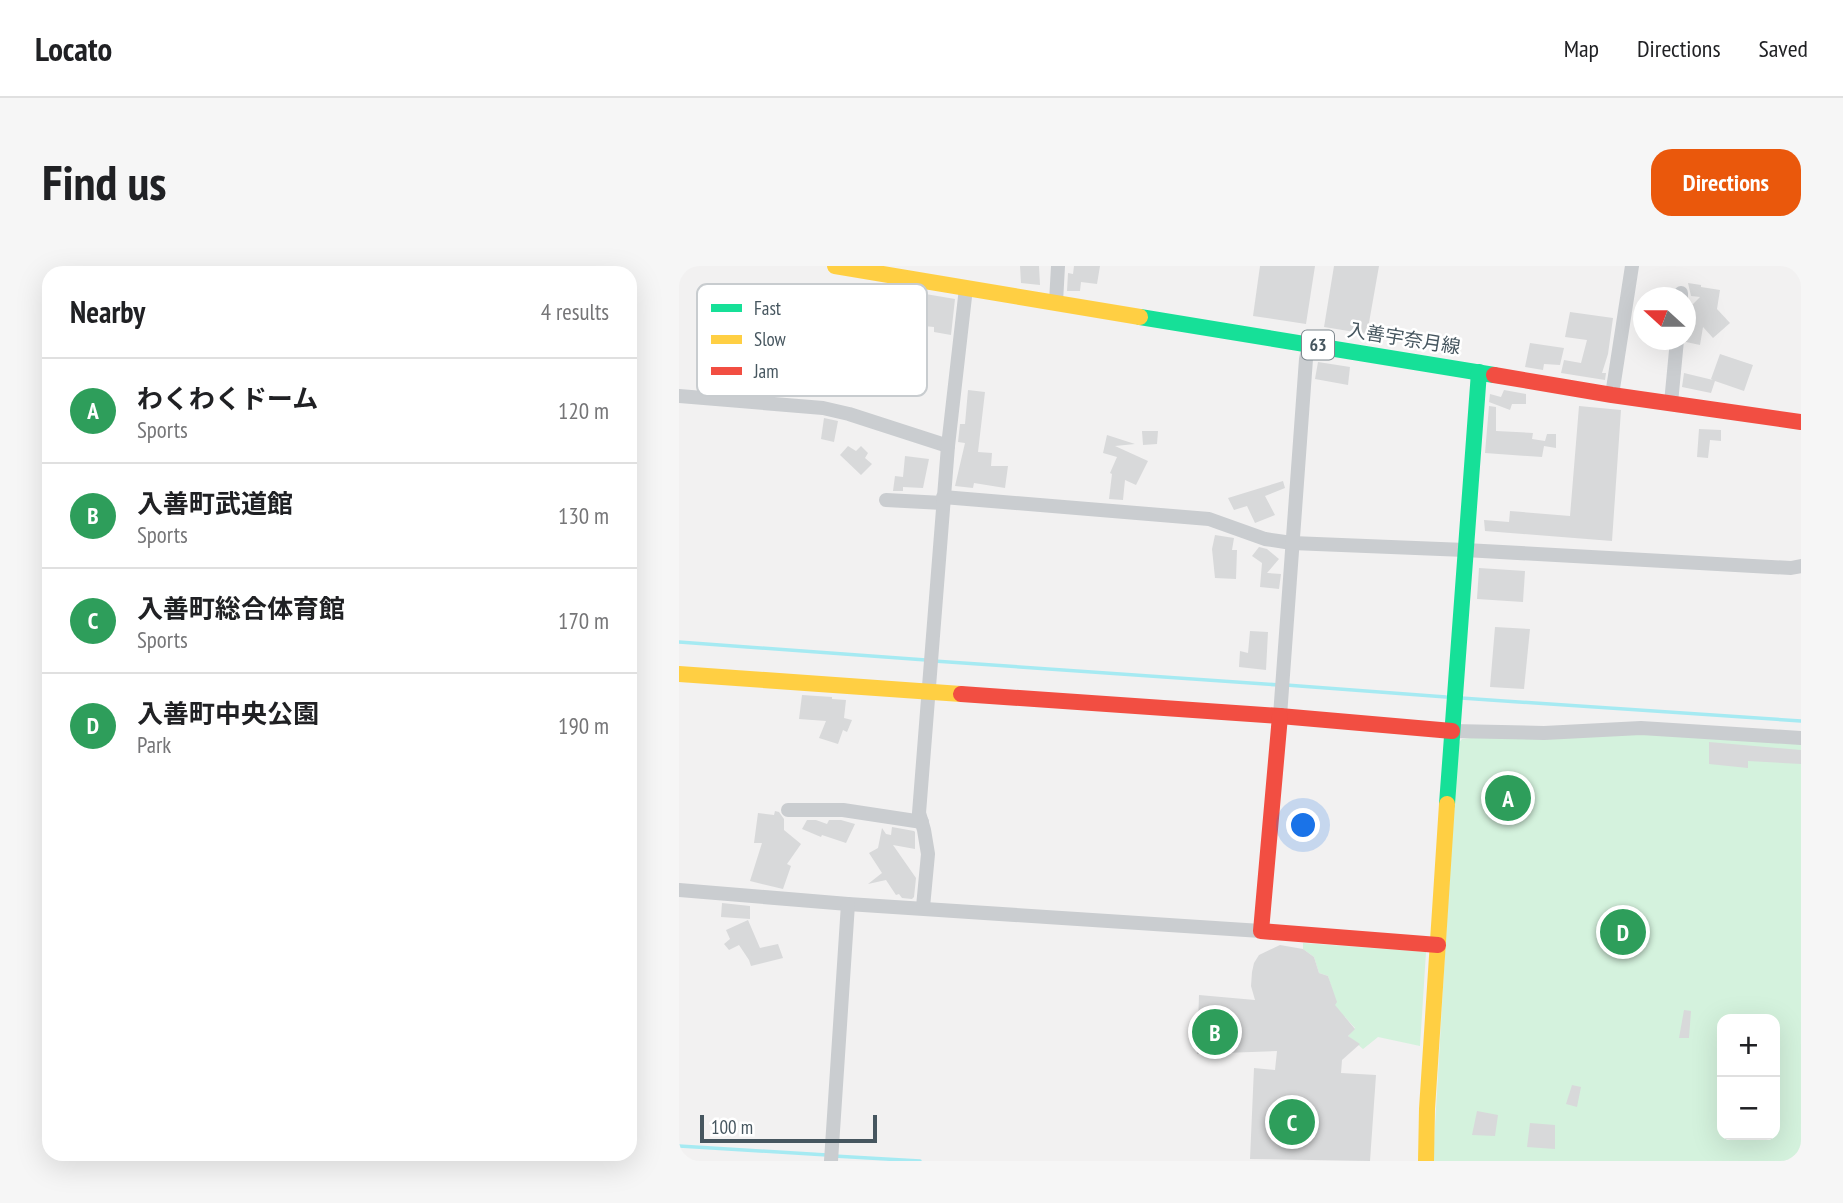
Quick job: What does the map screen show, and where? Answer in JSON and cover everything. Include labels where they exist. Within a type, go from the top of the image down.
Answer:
[{"type":"street","name":"入善宇奈月線","points":[[835,266],[861,268],[966,288],[1612,395],[1801,422]]},
{"type":"street","points":[[1056,302],[1058,266]]},
{"type":"street","points":[[1612,395],[1632,266]]},
{"type":"street","points":[[923,907],[928,854],[919,813],[943,500],[966,288]]},
{"type":"street","points":[[1261,931],[1309,344]]},
{"type":"street","points":[[1671,403],[1676,350]]},
{"type":"street","points":[[1426,1161],[1437,945],[1479,372]]},
{"type":"street","points":[[679,396],[823,408],[948,446]]},
{"type":"street","points":[[886,500],[943,500],[1209,519],[1265,539],[1292,543],[1791,568],[1801,566]]},
{"type":"street","points":[[679,674],[1280,716],[1452,731],[1544,733],[1641,728],[1801,738]]},
{"type":"street","points":[[788,810],[843,810],[922,822]]},
{"type":"street","points":[[679,890],[1437,945]]},
{"type":"street","points":[[831,1161],[848,904]]},
{"type":"green space","points":[[1642,734],[1801,743],[1801,1161],[1433,1161],[1457,745],[1462,739]]},
{"type":"green space","points":[[1303,943],[1426,952],[1420,1046],[1378,1037],[1363,1049],[1348,1036],[1355,1028],[1345,1017],[1340,1022],[1331,1010],[1336,1002],[1328,976],[1319,973],[1314,957],[1303,949]]},
{"type":"building","points":[[1020,266],[1039,266],[1040,285],[1021,283]]},
{"type":"building","points":[[1074,266],[1100,266],[1097,284],[1081,282],[1080,291],[1067,291],[1068,273],[1073,274]]},
{"type":"building","points":[[1260,266],[1315,266],[1306,324],[1253,316]]},
{"type":"building","points":[[1334,266],[1379,266],[1367,334],[1324,327]]},
{"type":"building","points":[[1688,283],[1720,290],[1717,309],[1730,323],[1713,338],[1703,327],[1700,345],[1696,344],[1696,301],[1700,297],[1696,297],[1696,287],[1689,287]]},
{"type":"building","points":[[927,294],[955,299],[951,335],[934,332],[934,327],[927,326]]},
{"type":"building","points":[[1570,312],[1613,318],[1608,354],[1602,373],[1606,373],[1605,380],[1561,373],[1564,360],[1581,363],[1587,340],[1565,337]]},
{"type":"building","points":[[1530,343],[1564,348],[1560,365],[1544,364],[1543,370],[1525,367]]},
{"type":"building","points":[[1720,354],[1753,365],[1744,391],[1715,381],[1711,393],[1682,387],[1684,373],[1713,380],[1711,379]]},
{"type":"building","points":[[1318,362],[1350,367],[1348,385],[1315,379]]},
{"type":"building","points":[[968,390],[985,392],[978,452],[992,453],[991,466],[1008,466],[1005,488],[974,483],[973,488],[955,486],[965,443],[958,442],[960,424],[965,424]]},
{"type":"building","points":[[1504,390],[1526,394],[1526,404],[1512,404],[1510,410],[1489,402],[1490,394],[1501,397]]},
{"type":"building","points":[[1489,406],[1496,407],[1496,431],[1533,433],[1532,439],[1545,441],[1547,434],[1556,434],[1556,448],[1544,446],[1542,457],[1485,453]]},
{"type":"building","points":[[1579,406],[1621,410],[1612,541],[1485,531],[1484,520],[1509,522],[1510,511],[1570,516]]},
{"type":"building","points":[[824,418],[838,421],[834,442],[821,439]]},
{"type":"building","points":[[1699,429],[1721,430],[1721,441],[1710,440],[1708,458],[1697,457]]},
{"type":"building","points":[[1142,431],[1158,431],[1157,444],[1143,445]]},
{"type":"building","points":[[1107,435],[1135,444],[1115,446],[1148,461],[1136,485],[1125,480],[1123,500],[1109,499],[1110,473],[1117,457],[1103,453]]},
{"type":"building","points":[[848,446],[856,451],[861,446],[868,453],[865,458],[872,464],[861,475],[840,455]]},
{"type":"building","points":[[905,456],[929,459],[923,488],[903,487],[903,491],[893,491],[895,476],[903,477]]},
{"type":"building","points":[[1283,481],[1285,488],[1265,496],[1275,515],[1255,523],[1247,506],[1234,510],[1228,498]]},
{"type":"building","points":[[1215,535],[1234,538],[1232,550],[1237,550],[1236,579],[1215,578],[1212,549]]},
{"type":"building","points":[[1259,547],[1267,549],[1279,559],[1267,573],[1281,574],[1279,589],[1260,587],[1262,563],[1252,556]]},
{"type":"building","points":[[1479,568],[1525,571],[1523,602],[1477,599]]},
{"type":"building","points":[[1495,627],[1530,629],[1524,689],[1490,687]]},
{"type":"building","points":[[1250,631],[1268,632],[1266,670],[1239,667],[1240,651],[1248,653]]},
{"type":"building","points":[[802,695],[846,700],[844,718],[852,720],[847,732],[843,730],[838,744],[819,738],[826,721],[799,719]]},
{"type":"building","points":[[1709,742],[1801,750],[1801,764],[1748,761],[1748,768],[1709,764]]},
{"type":"building","points":[[775,811],[784,819],[784,830],[801,844],[787,864],[791,866],[783,889],[750,881],[762,843],[754,843],[758,813],[774,815]]},
{"type":"building","points":[[807,820],[827,824],[829,820],[841,820],[855,824],[846,843],[802,829]]},
{"type":"building","points":[[892,827],[915,832],[915,849],[893,845],[916,878],[912,899],[896,895],[886,880],[868,884],[882,873],[869,853],[878,848],[882,828],[886,834],[891,835]]},
{"type":"building","points":[[722,903],[750,906],[750,919],[721,917]]},
{"type":"building","points":[[748,920],[760,948],[778,944],[783,958],[751,966],[739,945],[729,950],[724,944],[730,939],[726,930]]},
{"type":"building","points":[[1280,945],[1303,949],[1314,957],[1319,973],[1328,976],[1337,1002],[1335,1005],[1355,1029],[1348,1036],[1360,1044],[1342,1060],[1341,1073],[1376,1075],[1370,1161],[1250,1159],[1254,1068],[1275,1070],[1277,1051],[1197,1054],[1199,995],[1255,1000],[1251,986],[1254,963],[1259,955]]},
{"type":"building","points":[[1684,1010],[1691,1011],[1689,1038],[1679,1038]]},
{"type":"building","points":[[1572,1085],[1581,1087],[1577,1107],[1566,1104]]},
{"type":"building","points":[[1477,1111],[1498,1115],[1495,1136],[1472,1135]]},
{"type":"building","points":[[1530,1123],[1555,1125],[1555,1149],[1527,1147]]},
{"type":"waterway","points":[[679,642],[926,660]]},
{"type":"waterway","points":[[934,661],[1279,685]]},
{"type":"waterway","points":[[1286,685],[1446,697]]},
{"type":"waterway","points":[[1461,698],[1801,721]]},
{"type":"waterway","points":[[679,1146],[827,1155]]},
{"type":"waterway","points":[[834,1156],[920,1161]]},
{"type":"traffic: fast","points":[[1140,317],[1494,375]]},
{"type":"traffic: fast","points":[[1447,804],[1479,372]]},
{"type":"traffic: slow","points":[[835,266],[1140,317]]},
{"type":"traffic: slow","points":[[679,674],[961,694]]},
{"type":"traffic: slow","points":[[1426,1161],[1447,804]]},
{"type":"traffic: jam","points":[[1494,375],[1801,422]]},
{"type":"traffic: jam","points":[[961,694],[1452,731]]},
{"type":"traffic: jam","points":[[1280,716],[1261,931],[1438,945]]},
{"type":"place","name":"わくわくドーム","points":[[1508,798]]},
{"type":"place","name":"入善町中央公園","points":[[1623,932]]},
{"type":"place","name":"入善町武道館","points":[[1215,1032]]},
{"type":"place","name":"入善町総合体育館","points":[[1292,1122]]}]
